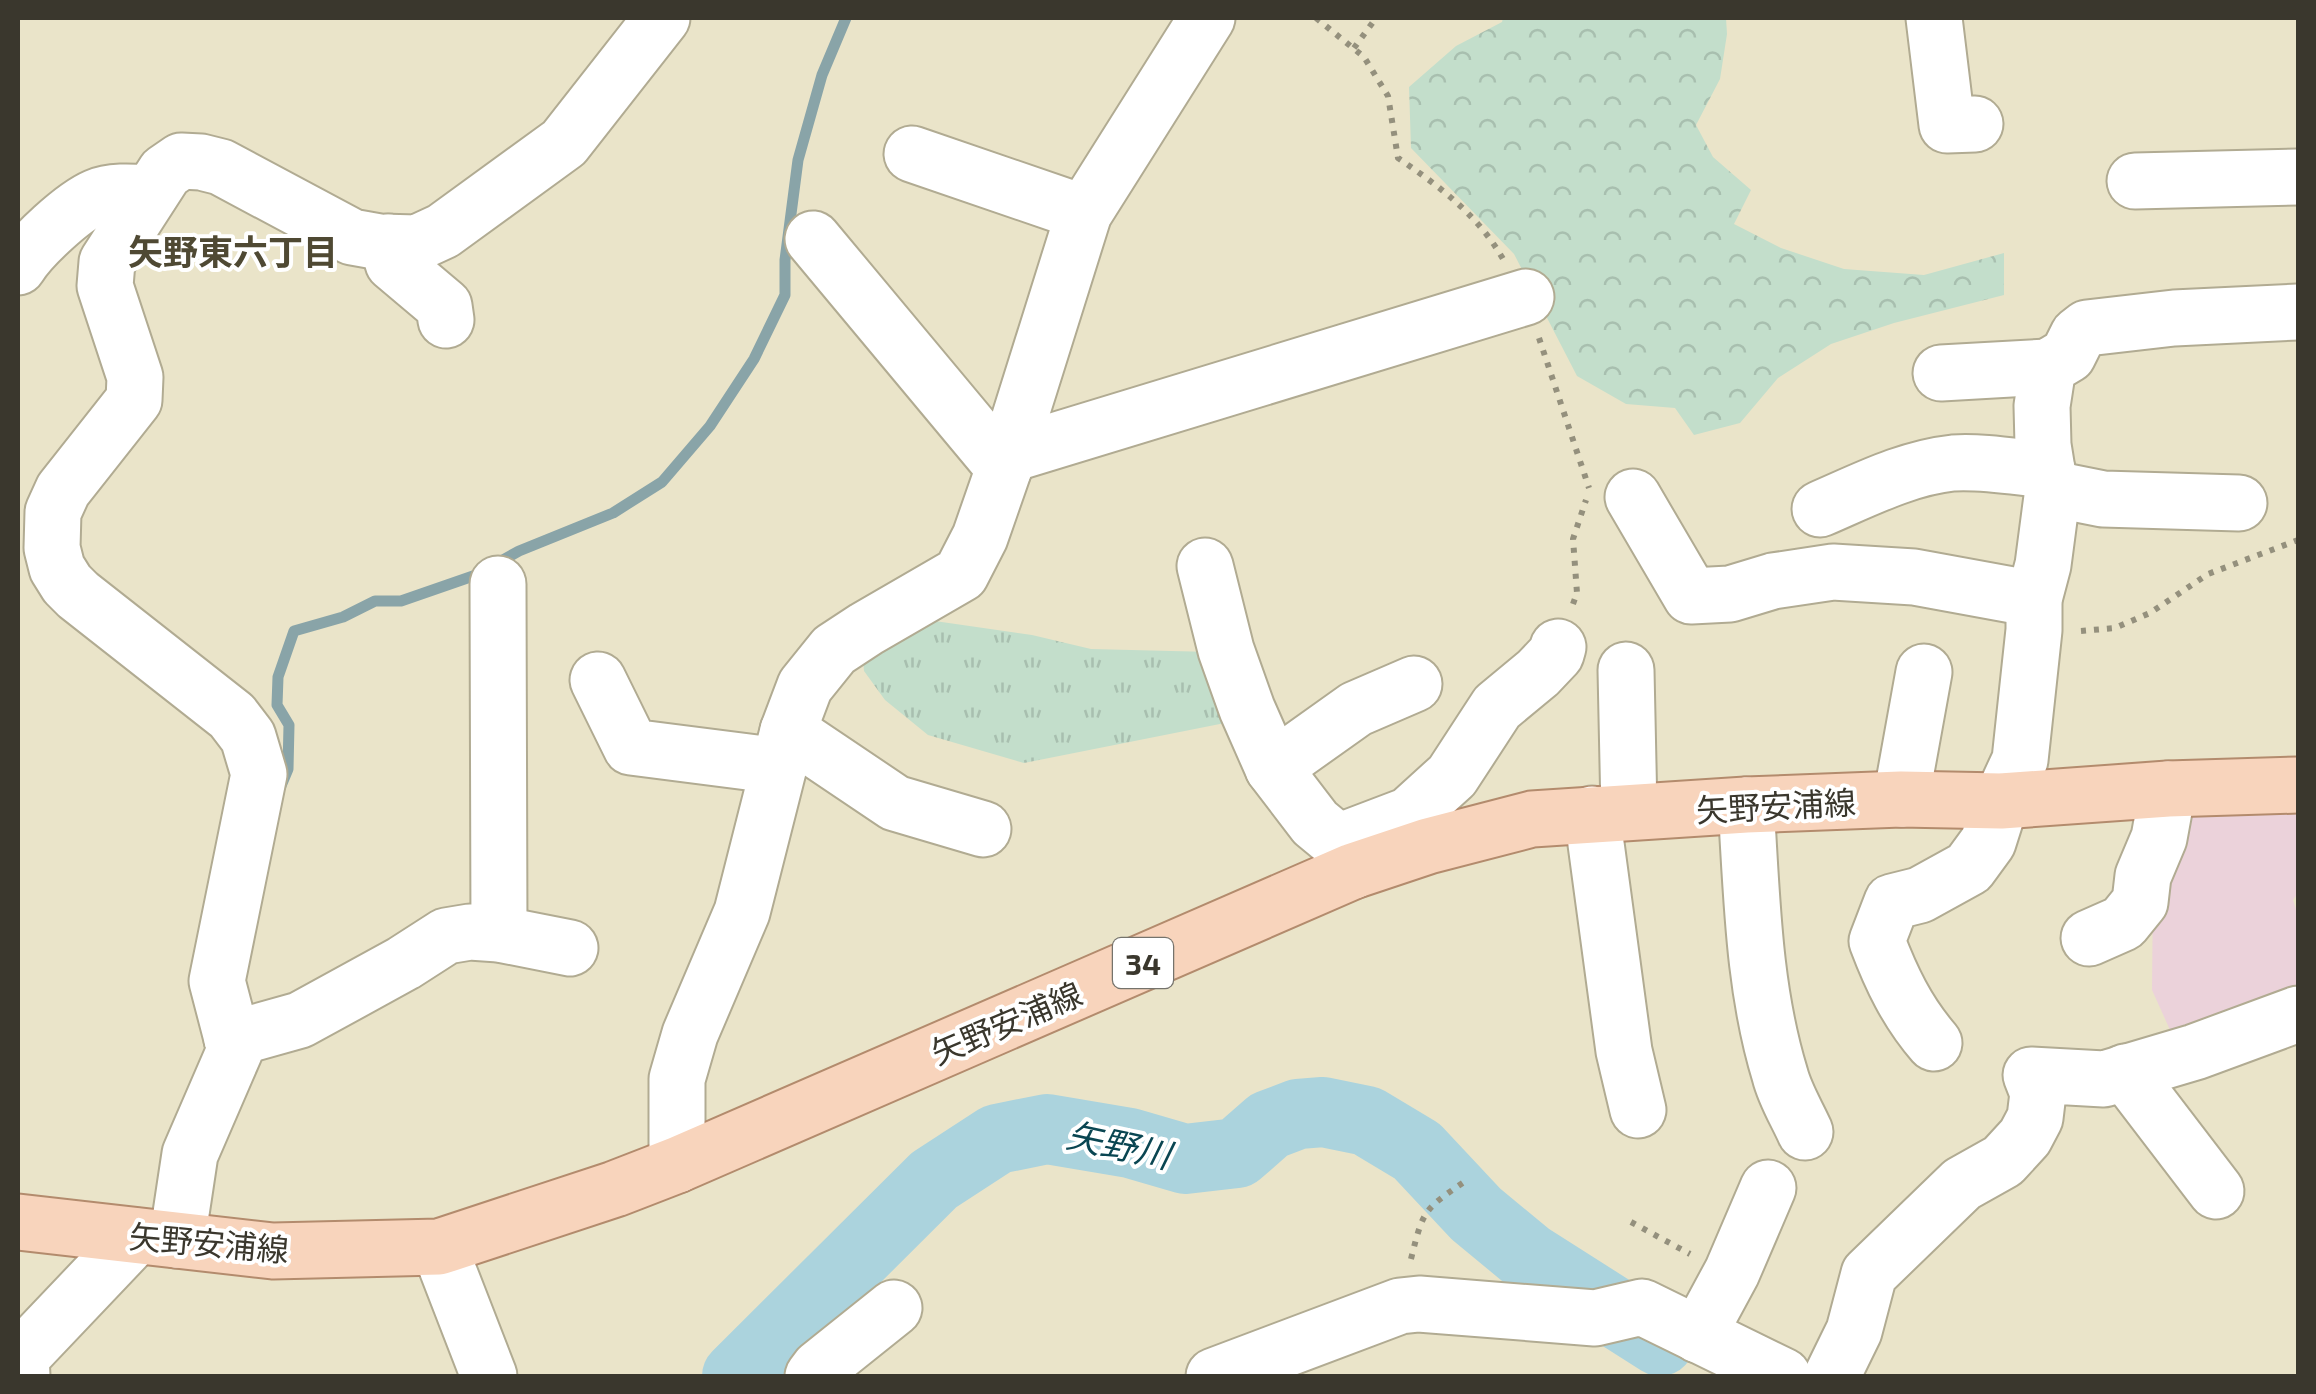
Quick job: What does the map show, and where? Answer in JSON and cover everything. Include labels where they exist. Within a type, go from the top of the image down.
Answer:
[{"type":"main road","name":"矢野安浦線","points":[[18,1222],[273,1251],[439,1247],[678,1165],[1345,857],[1428,846],[1532,819],[1746,805],[1901,799],[2001,801],[2298,784]]},
{"type":"street","points":[[22,1375],[21,1357],[156,1238],[235,1050],[218,981],[259,774],[248,737],[232,716],[67,584],[57,568],[35,508],[62,490],[134,400],[135,377],[105,286],[108,262],[166,172],[180,161],[221,167],[352,237],[416,243],[443,231],[564,142],[662,18]]},
{"type":"street","points":[[678,1165],[677,1079],[690,1034],[742,912],[804,686],[834,650],[961,574],[980,537],[1006,462],[1084,213],[1207,18]]},
{"type":"street","points":[[1934,18],[1947,125],[1975,124]]},
{"type":"street","points":[[912,154],[1084,213]]},
{"type":"street","points":[[2136,181],[2298,177]]},
{"type":"street","points":[[18,266],[49,232],[97,196],[124,192],[152,194]]},
{"type":"street","points":[[813,239],[1006,462]]},
{"type":"street","points":[[388,242],[394,263],[444,306],[446,320]]},
{"type":"street","points":[[1006,462],[1526,297]]},
{"type":"street","points":[[1941,373],[2048,367],[2068,355],[2078,335],[2088,328],[2174,318],[2298,312]]},
{"type":"street","points":[[1934,1043],[1892,979],[1877,941],[1892,902],[1920,895],[1969,868],[1988,842],[2020,760],[2050,479],[2042,446],[2042,406],[2048,367]]},
{"type":"street","points":[[1820,509],[1896,477],[1957,463],[2050,479],[2102,499],[2240,503]]},
{"type":"street","points":[[1611,493],[1691,596],[1730,594],[1773,581],[1833,572],[1914,577],[2034,614]]},
{"type":"street","points":[[1205,566],[1246,709],[1274,768],[1314,824],[1345,857],[1409,815],[1452,776],[1497,707],[1538,674],[1558,647]]},
{"type":"street","points":[[498,584],[499,934]]},
{"type":"street","points":[[1626,670],[1610,813],[1624,1051],[1638,1110]]},
{"type":"street","points":[[1901,799],[1924,672]]},
{"type":"street","points":[[598,680],[631,748],[784,748],[895,802],[983,829]]},
{"type":"street","points":[[1274,768],[1356,710],[1414,684]]},
{"type":"street","points":[[2089,938],[2123,922],[2140,902],[2143,876],[2159,838],[2168,789]]},
{"type":"street","points":[[1746,805],[1755,960],[1762,1006],[1780,1079],[1806,1132]]},
{"type":"street","points":[[232,1038],[300,1020],[446,936],[470,932],[499,934],[570,948]]},
{"type":"street","points":[[1832,1376],[1854,1330],[1869,1274],[1962,1184],[2004,1161],[2025,1137],[2035,1118],[2038,1093],[2031,1075],[2104,1079],[2196,1052],[2298,1014]]},
{"type":"street","points":[[2125,1072],[2216,1191]]},
{"type":"street","points":[[1705,1356],[1732,1272],[1768,1188]]},
{"type":"street","points":[[439,1247],[489,1376]]},
{"type":"street","points":[[1214,1376],[1400,1306],[1419,1304],[1618,1312],[1609,1340],[1626,1350],[1671,1358],[1705,1356],[1782,1376]]},
{"type":"street","points":[[813,1376],[894,1308]]},
{"type":"path","points":[[1354,48],[1376,18]]},
{"type":"path","points":[[1558,647],[1578,593],[1572,540],[1611,493]]},
{"type":"path","points":[[2034,614],[2065,632],[2115,628],[2150,612],[2208,574],[2298,540]]},
{"type":"path","points":[[1400,1306],[1423,1215],[1432,1203],[1464,1182]]},
{"type":"path","points":[[1631,1222],[1673,1247],[1732,1272]]},
{"type":"shaded area","points":[[2298,804],[2298,893],[2293,900],[2298,915],[2298,998],[2175,1041],[2152,990],[2153,888],[2178,807]]},
{"type":"green space","points":[[1503,18],[1726,18],[1720,79],[1696,125],[1713,157],[1751,190],[1734,224],[1781,248],[1844,269],[1924,275],[2004,253],[2004,295],[1894,323],[1831,344],[1778,378],[1740,423],[1694,435],[1675,408],[1626,404],[1577,376],[1514,254],[1411,148],[1409,87],[1456,46]]},
{"type":"green space","points":[[921,619],[1032,635],[1091,649],[1212,652],[1235,721],[1024,763],[928,735],[885,700],[864,671],[862,649]]},
{"type":"waterway","points":[[280,788],[288,769],[289,725],[277,705],[278,677],[294,631],[343,617],[375,601],[401,601],[476,575],[519,551],[613,513],[662,482],[710,426],[754,359],[785,295],[785,260],[798,160],[822,75],[846,18]]},
{"type":"waterway","name":"矢野川","points":[[737,1376],[934,1180],[997,1139],[1047,1129],[1130,1143],[1185,1159],[1237,1153],[1269,1125],[1298,1114],[1323,1112],[1367,1121],[1417,1151],[1476,1214],[1528,1257],[1660,1341]]},
{"type":"district","name":"矢野東六丁目","points":[[233,251]]}]
